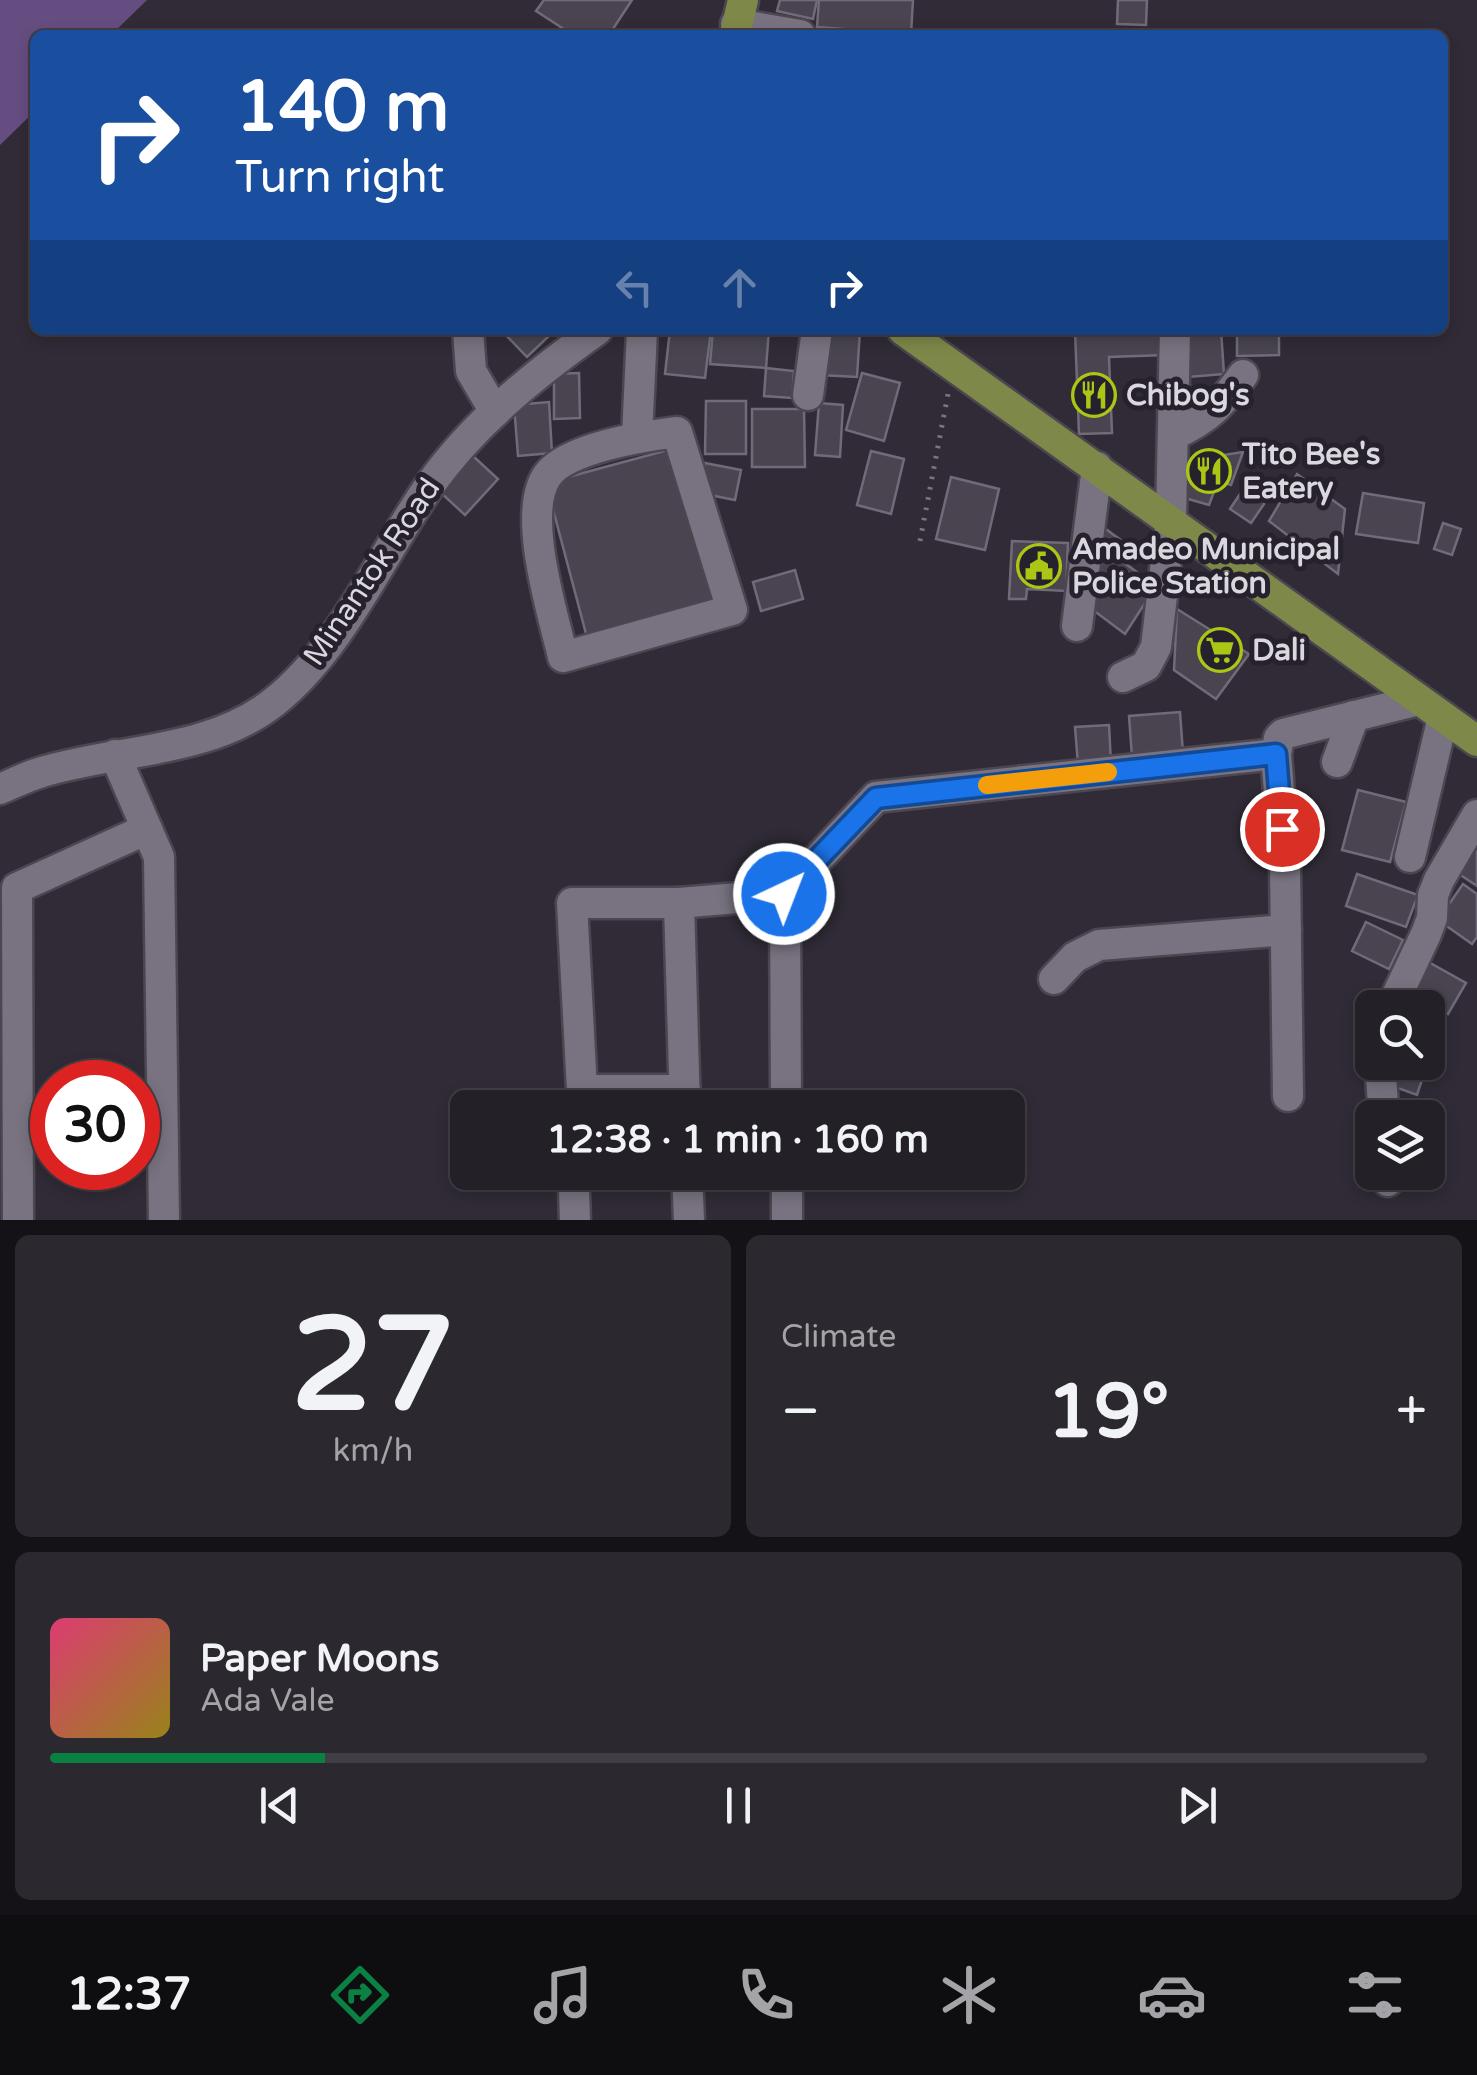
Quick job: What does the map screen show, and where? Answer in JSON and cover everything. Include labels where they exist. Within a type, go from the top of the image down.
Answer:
[{"type":"main road","points":[[910,335],[1477,742]]},
{"type":"street","points":[[738,20],[779,30]]},
{"type":"street","points":[[468,335],[470,371],[495,412]]},
{"type":"street","name":"Minantok Road","points":[[0,790],[40,772],[221,731],[274,702],[304,673],[354,608],[432,482],[474,429],[591,335]]},
{"type":"street","points":[[637,436],[642,335]]},
{"type":"street","points":[[808,395],[816,335]]},
{"type":"street","points":[[1123,678],[1154,658],[1171,519],[1175,335]]},
{"type":"street","points":[[1174,434],[1202,422],[1244,376]]},
{"type":"street","points":[[677,432],[732,610],[563,657],[538,544],[539,505],[545,482],[555,468],[568,460],[637,436],[677,432]]},
{"type":"street","points":[[1077,626],[1098,468]]},
{"type":"street","points":[[1288,1096],[1285,866],[1276,754],[1283,734],[1354,716],[1431,709],[1410,857]]},
{"type":"street","points":[[1337,762],[1354,716]]},
{"type":"street","points":[[582,1090],[572,903],[678,903],[784,894],[876,798],[1276,754]]},
{"type":"street","points":[[115,756],[160,857],[164,1220]]},
{"type":"street","points":[[1400,990],[1432,918],[1432,896],[1438,880],[1477,815]]},
{"type":"street","points":[[18,1220],[17,888],[147,828]]},
{"type":"street","points":[[784,894],[786,1090]]},
{"type":"street","points":[[678,903],[685,1090]]},
{"type":"street","points":[[1054,979],[1075,957],[1099,945],[1286,930]]},
{"type":"street","points":[[687,1190],[688,1220]]},
{"type":"street","points":[[787,1190],[787,1220]]},
{"type":"path","points":[[920,541],[954,366]]},
{"type":"shaded area","points":[[0,0],[147,0],[116,30],[30,30],[30,116],[0,145]]},
{"type":"building","points":[[544,0],[632,0],[612,30],[565,30],[536,11]]},
{"type":"building","points":[[780,0],[817,0],[813,19],[777,11]]},
{"type":"building","points":[[819,0],[913,0],[911,30],[817,27]]},
{"type":"building","points":[[1118,0],[1147,0],[1146,25],[1117,24]]},
{"type":"building","points":[[506,335],[550,335],[527,357]]},
{"type":"building","points":[[669,335],[710,335],[705,378],[665,374]]},
{"type":"building","points":[[713,335],[769,335],[766,368],[710,364]]},
{"type":"building","points":[[822,335],[860,335],[857,377],[820,375]]},
{"type":"building","name":"Chibog's","points":[[1075,335],[1164,335],[1165,355],[1109,357],[1112,433],[1079,434]]},
{"type":"building","points":[[1184,335],[1221,335],[1224,374],[1188,377]]},
{"type":"building","points":[[1237,335],[1279,335],[1279,355],[1237,356]]},
{"type":"building","points":[[766,368],[794,371],[792,398],[764,396]]},
{"type":"building","points":[[579,373],[580,418],[554,419],[554,374]]},
{"type":"building","points":[[862,373],[900,383],[884,441],[846,430]]},
{"type":"building","points":[[706,401],[746,401],[746,454],[705,454]]},
{"type":"building","points":[[549,402],[552,453],[518,456],[514,405]]},
{"type":"building","points":[[819,403],[843,405],[840,457],[815,455]]},
{"type":"building","points":[[752,409],[804,409],[805,467],[752,467]]},
{"type":"building","points":[[679,447],[722,609],[589,645],[546,483]]},
{"type":"building","points":[[871,451],[904,459],[891,514],[857,505]]},
{"type":"building","name":"Tito Bee's Eatery","points":[[1243,452],[1231,485],[1218,481],[1209,505],[1178,496],[1184,461]]},
{"type":"building","points":[[473,456],[498,479],[465,515],[440,492]]},
{"type":"building","points":[[705,463],[741,470],[735,500],[699,493]]},
{"type":"building","points":[[1254,473],[1275,488],[1251,523],[1230,509]]},
{"type":"building","points":[[1297,474],[1345,509],[1338,574],[1269,521]]},
{"type":"building","points":[[951,477],[999,489],[985,550],[936,539]]},
{"type":"building","points":[[1363,493],[1424,503],[1418,543],[1356,534]]},
{"type":"building","points":[[1443,523],[1461,529],[1452,555],[1434,549]]},
{"type":"building","points":[[1099,524],[1122,541],[1115,556],[1156,586],[1125,634],[1085,604]]},
{"type":"building","name":"Amadeo Municipal Police Station","points":[[1012,541],[1068,543],[1066,591],[1027,589],[1026,599],[1009,599]]},
{"type":"building","points":[[795,570],[803,599],[761,611],[753,582]]},
{"type":"building","points":[[1177,609],[1249,654],[1216,699],[1174,670]]},
{"type":"building","points":[[1180,712],[1183,753],[1132,757],[1129,716]]},
{"type":"building","points":[[1109,725],[1111,763],[1078,765],[1075,727]]},
{"type":"building","points":[[1358,790],[1406,802],[1390,862],[1342,850]]},
{"type":"building","points":[[1477,836],[1477,886],[1450,868]]},
{"type":"building","points":[[1357,874],[1418,895],[1406,927],[1346,906]]},
{"type":"building","points":[[1463,884],[1477,894],[1477,937],[1472,944],[1438,920]]},
{"type":"building","points":[[1366,922],[1403,940],[1389,969],[1352,951]]},
{"type":"building","points":[[1425,960],[1466,983],[1448,1014],[1445,990],[1409,990]]},
{"type":"building","points":[[1385,1080],[1422,1080],[1417,1095],[1384,1083]]},
{"type":"slow traffic","points":[[987,785],[1108,772]]},
{"type":"place","name":"Chibog's","points":[[1094,395]]},
{"type":"place","name":"Tito Bee's Eatery","points":[[1209,471]]},
{"type":"place","name":"Amadeo Municipal Police Station","points":[[1039,566]]},
{"type":"place","name":"Dali","points":[[1220,650]]},
{"type":"route","points":[[784,894],[876,798],[1276,754],[1282,829]]}]
